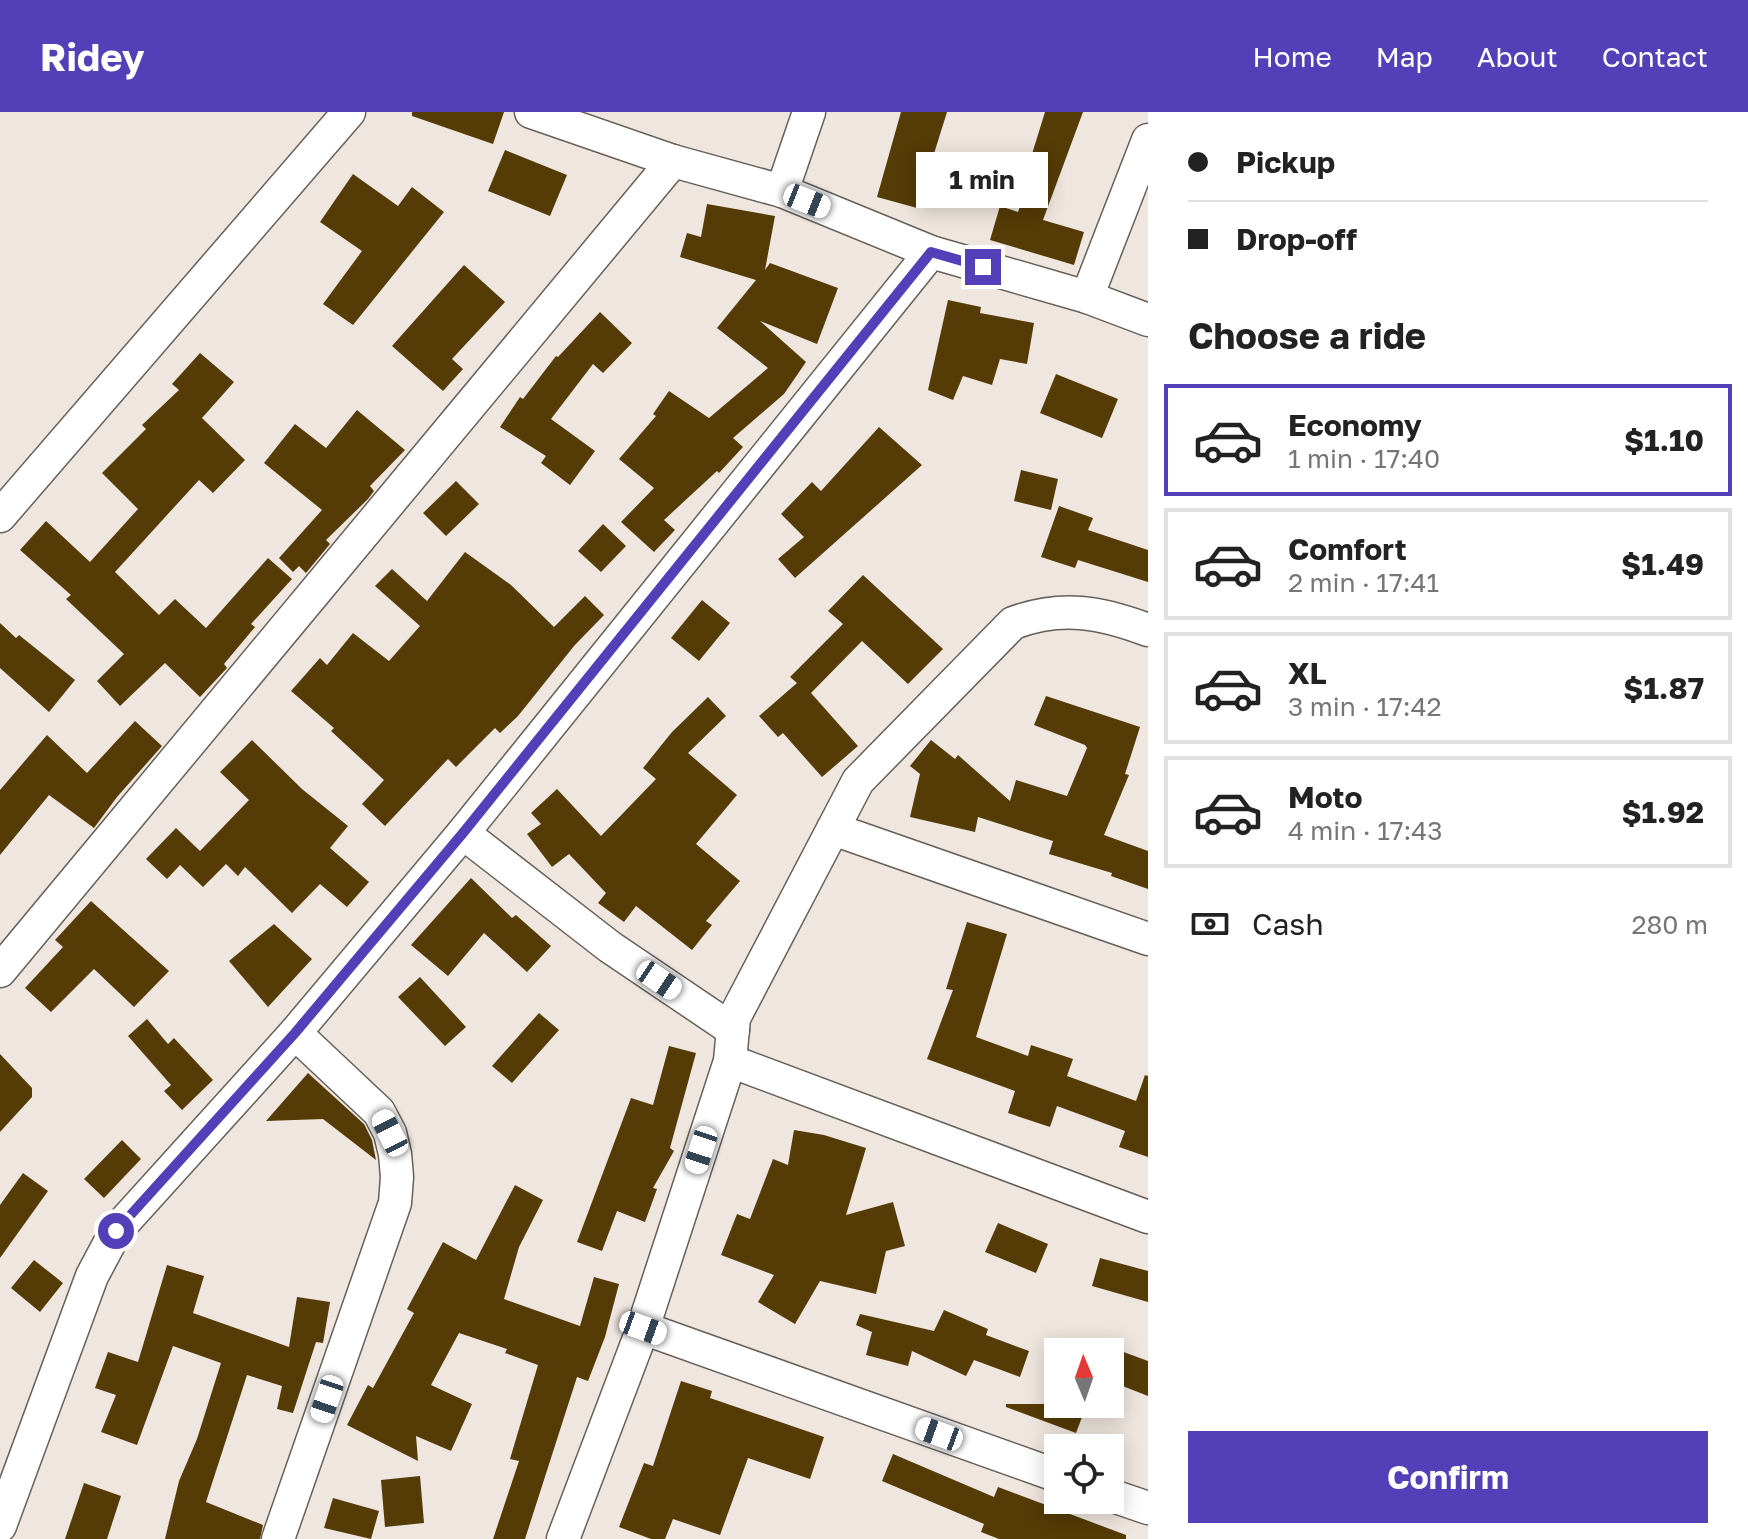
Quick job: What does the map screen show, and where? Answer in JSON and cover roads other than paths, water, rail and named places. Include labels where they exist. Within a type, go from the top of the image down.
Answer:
[{"type":"street","points":[[0,516],[349,112]]},
{"type":"street","points":[[531,112],[673,161],[782,191],[931,252],[1087,297],[1148,320]]},
{"type":"street","points":[[782,191],[809,112]]},
{"type":"street","points":[[1087,297],[1148,140]]},
{"type":"street","points":[[0,971],[673,161]]},
{"type":"street","points":[[0,1526],[13,1448],[116,1231],[295,1033],[463,833],[931,252]]},
{"type":"street","points":[[563,1539],[643,1328],[732,1046],[734,1018],[858,781],[1013,623],[1037,615],[1087,613],[1111,616],[1148,630]]},
{"type":"street","points":[[833,829],[1148,939]]},
{"type":"street","points":[[463,833],[732,1046],[1148,1217]]},
{"type":"street","points":[[278,1539],[395,1203],[397,1177],[390,1133],[379,1112],[295,1033]]},
{"type":"street","points":[[643,1328],[1044,1471]]},
{"type":"street","points":[[1124,1500],[1148,1508]]}]
